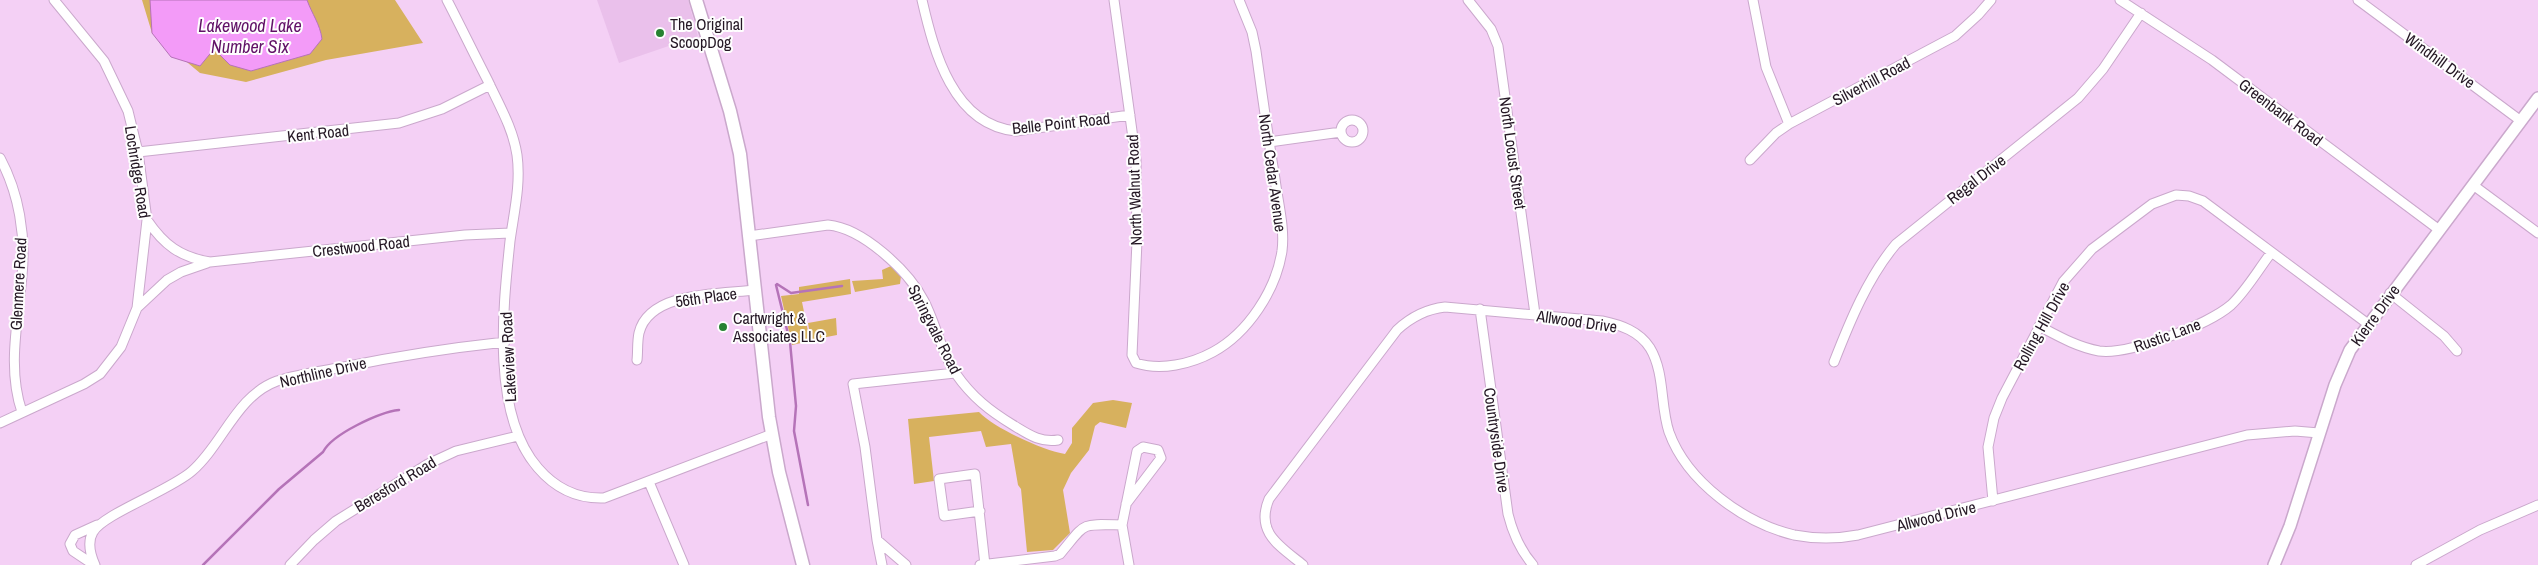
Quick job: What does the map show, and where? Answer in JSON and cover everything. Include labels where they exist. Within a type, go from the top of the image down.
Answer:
[{"type":"main road","points":[[696,0],[734,127],[744,176],[772,434],[779,472],[803,565]]},
{"type":"street","name":"Lochridge Road","points":[[54,0],[88,39],[113,76],[128,111],[138,152],[147,220],[137,308]]},
{"type":"street","name":"Lakeview Road","points":[[447,0],[510,128],[517,155],[518,194],[511,233],[505,342],[507,388],[518,436],[542,474],[558,487],[578,496],[604,498],[772,434]]},
{"type":"street","name":"Belle Point Road","points":[[922,0],[932,39],[946,73],[965,106],[984,122],[996,127],[1016,130],[1130,115]]},
{"type":"street","name":"North Walnut Road","points":[[1114,0],[1136,160],[1137,196],[1132,355],[1136,363],[1153,366]]},
{"type":"street","name":"North Cedar Avenue","points":[[1153,366],[1183,364],[1203,357],[1233,339],[1271,287],[1280,262],[1282,231],[1252,32],[1239,0]]},
{"type":"street","name":"North Locust Street","points":[[1468,0],[1491,29],[1498,46],[1535,314]]},
{"type":"street","points":[[1753,0],[1766,67],[1789,124]]},
{"type":"street","name":"Silverhill Road","points":[[1750,160],[1771,138],[1789,124],[1942,44],[1970,24],[1991,0]]},
{"type":"street","name":"Greenbank Road","points":[[2120,0],[2212,60],[2438,229]]},
{"type":"street","name":"Windhill Drive","points":[[2358,0],[2521,121]]},
{"type":"street","name":"Regal Drive","points":[[1834,362],[1866,289],[1884,257],[1896,244],[2078,98],[2103,69],[2141,13]]},
{"type":"street","name":"Kent Road","points":[[138,152],[399,123],[442,109],[490,85]]},
{"type":"street","name":"Kierre Drive","points":[[2274,565],[2290,526],[2318,433],[2344,360],[2390,293],[2538,98]]},
{"type":"street","points":[[1269,142],[1341,132]]},
{"type":"street","name":"Glenmere Road","points":[[0,158],[18,206],[22,232],[23,262],[15,342],[16,382],[22,412]]},
{"type":"street","points":[[2473,185],[2538,233]]},
{"type":"street","name":"Rolling Hill Drive","points":[[1994,501],[1988,447],[1994,418],[2056,293],[2075,266],[2092,249],[2161,199],[2176,195],[2195,197],[2210,206],[2271,254],[2368,324]]},
{"type":"street","name":"Crestwood Road","points":[[147,220],[162,241],[177,252],[188,258],[210,262]]},
{"type":"street","name":"Springvale Road","points":[[750,236],[828,225],[838,226],[857,234],[890,260],[915,285],[925,302],[955,373],[975,398],[989,411],[1033,437],[1048,441],[1058,440]]},
{"type":"street","name":"Crestwood Road","points":[[0,423],[84,384],[106,369],[121,347],[137,308],[167,280],[181,272],[210,262],[474,234],[511,233]]},
{"type":"street","name":"Rustic Lane","points":[[2039,326],[2082,347],[2107,351],[2130,349],[2216,316],[2234,302],[2271,254]]},
{"type":"street","name":"56th Place","points":[[637,360],[639,332],[643,324],[666,303],[680,298],[755,290]]},
{"type":"street","points":[[2390,293],[2444,336],[2457,351]]},
{"type":"street","name":"Allwood Drive","points":[[1303,565],[1271,537],[1265,525],[1264,509],[1276,489],[1404,323],[1436,308],[1456,306],[1619,325],[1642,338],[1656,360],[1663,412],[1672,438],[1682,458],[1713,491],[1734,507],[1764,524],[1794,535],[1813,538],[1843,538],[2247,435],[2295,431],[2318,433]]},
{"type":"street","name":"Countryside Drive","points":[[1480,309],[1508,514],[1514,536],[1523,553],[1533,565]]},
{"type":"street","name":"Northline Drive","points":[[95,565],[73,551],[71,540],[75,535],[174,485],[193,471],[246,403],[272,384],[293,377],[409,353],[505,342]]},
{"type":"street","points":[[882,565],[854,384],[955,373]]},
{"type":"street","name":"Beresford Road","points":[[290,565],[336,521],[428,464],[456,451],[518,436]]},
{"type":"street","points":[[1126,504],[1161,458],[1158,450],[1144,447],[1137,451],[1126,504],[1122,525],[1129,565]]},
{"type":"street","points":[[980,511],[944,516],[939,479],[976,474],[980,511],[984,565],[1050,557],[1060,554],[1081,528],[1086,525],[1122,525]]},
{"type":"street","points":[[649,482],[684,565]]},
{"type":"street","points":[[2416,565],[2480,530],[2538,505]]},
{"type":"street","name":"Northline Drive","points":[[95,565],[91,557],[91,538],[93,532],[103,522]]},
{"type":"street","points":[[877,540],[906,565]]},
{"type":"shaded area","points":[[142,0],[395,0],[423,43],[326,60],[246,82],[200,73],[152,33]]},
{"type":"shaded area","points":[[597,0],[688,0],[698,36],[619,63]]},
{"type":"shaded area","points":[[891,266],[901,276],[900,284],[855,292],[852,281],[883,279],[882,270]]},
{"type":"shaded area","points":[[850,279],[851,294],[802,302],[810,341],[792,345],[781,296],[799,294],[799,287]]},
{"type":"shaded area","points":[[836,318],[837,335],[811,340],[808,323]]},
{"type":"shaded area","points":[[1113,400],[1132,403],[1126,428],[1100,422],[1095,426],[1089,450],[1071,473],[1063,490],[1070,533],[1053,550],[1027,552],[1021,489],[1018,485],[1011,444],[986,447],[981,431],[929,437],[934,481],[914,484],[908,419],[979,412],[996,425],[1020,438],[1065,454],[1072,443],[1072,428],[1093,403]]},
{"type":"water","name":"Lakewood Lake Number Six","points":[[150,0],[307,0],[318,24],[322,39],[310,54],[251,71],[230,65],[214,49],[200,66],[171,57],[152,33]]},
{"type":"waterway","points":[[777,284],[791,293],[842,286]]},
{"type":"waterway","points":[[776,285],[790,342],[796,406],[794,431],[808,505]]},
{"type":"waterway","points":[[203,565],[279,489],[323,452],[336,438],[369,419],[399,410]]},
{"type":"place","name":"The Original ScoopDog","points":[[660,33]]},
{"type":"place","name":"Cartwright & Associates LLC","points":[[723,327]]}]
